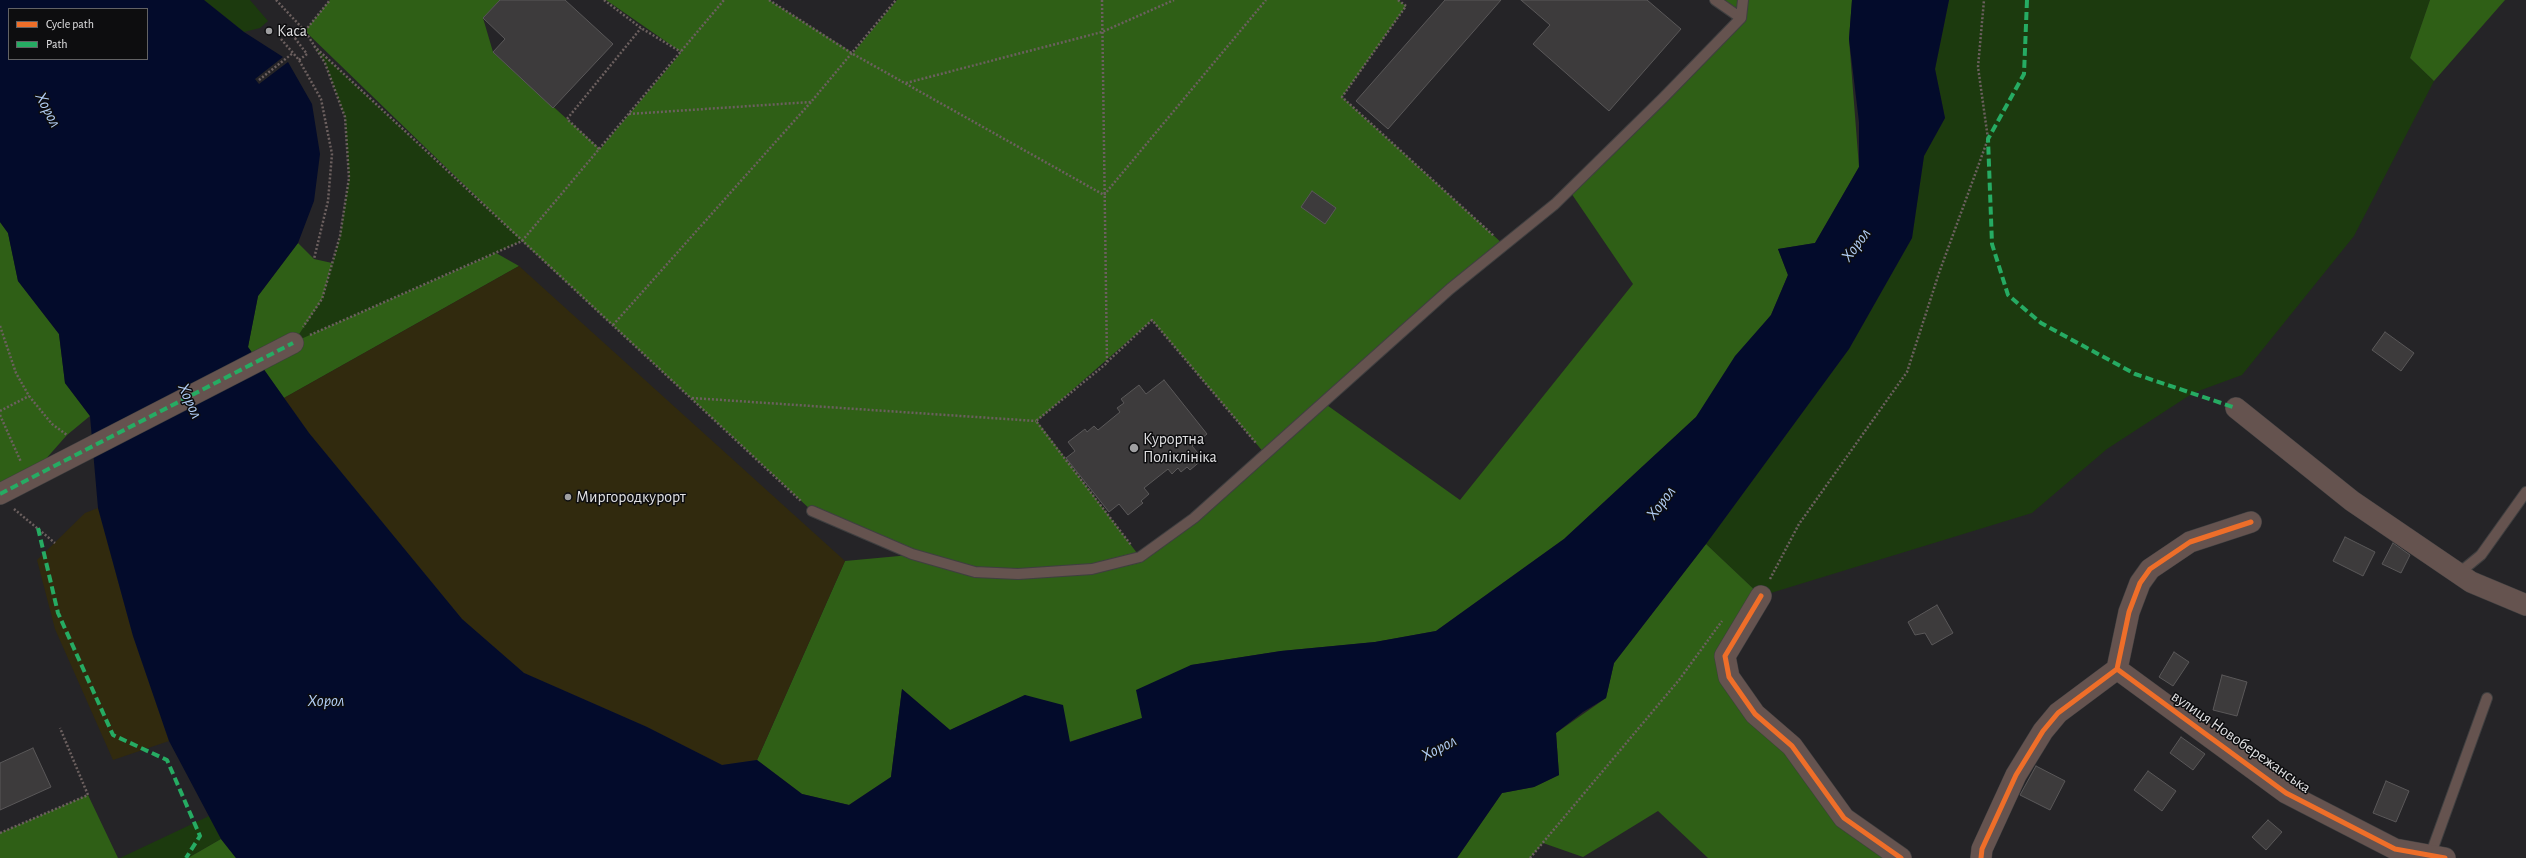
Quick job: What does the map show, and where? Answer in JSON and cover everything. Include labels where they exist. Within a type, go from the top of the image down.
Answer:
[{"type":"street","points":[[6,500],[29,478],[293,343]]},
{"type":"street","points":[[2236,408],[2352,501],[2471,582],[2526,606]]},
{"type":"street","points":[[1981,858],[1982,849],[2016,775],[2043,731],[2058,713],[2117,668],[2129,612],[2140,584],[2150,569],[2190,542],[2251,522]]},
{"type":"street","points":[[1761,596],[1724,656],[1729,677],[1755,714],[1792,746],[1844,818],[1901,858]]},
{"type":"street","name":"вулиця Новобережанська","points":[[2117,668],[2286,793],[2395,849],[2437,857]]},
{"type":"lane","points":[[1715,0],[1740,18]]},
{"type":"lane","points":[[812,511],[912,554],[975,572],[1018,574],[1092,569],[1140,557],[1194,518],[1450,288],[1555,204],[1663,98],[1740,18],[1743,0]]},
{"type":"lane","points":[[2459,574],[2482,555],[2526,492]]},
{"type":"lane","points":[[2437,857],[2487,698]]},
{"type":"path","points":[[276,0],[305,31],[325,63],[345,117],[349,178],[340,236],[322,299],[293,343]]},
{"type":"path","points":[[299,60],[308,54],[294,37],[305,31],[330,0]]},
{"type":"path","points":[[604,0],[641,28],[681,52]]},
{"type":"path","points":[[293,343],[522,241],[724,0]]},
{"type":"path","points":[[769,0],[853,54],[1104,195]]},
{"type":"path","points":[[613,325],[853,54],[896,0]]},
{"type":"path","points":[[1102,0],[1107,363]]},
{"type":"path","points":[[906,83],[1102,32],[1174,0]]},
{"type":"path","points":[[1104,195],[1266,0]]},
{"type":"path","points":[[1398,0],[1406,6],[1342,97],[1504,245]]},
{"type":"path","points":[[1761,596],[1799,524],[1906,372],[1939,273],[1988,139],[1978,67],[1984,0]]},
{"type":"path","points":[[599,149],[567,119],[641,28]]},
{"type":"path","points":[[281,39],[299,60],[321,99],[332,154],[328,201],[314,259]]},
{"type":"path","points":[[314,46],[812,511]]},
{"type":"path","points":[[259,80],[293,53]]},
{"type":"path","points":[[628,114],[811,102]]},
{"type":"path","points":[[691,398],[1036,422],[1107,363],[1152,320],[1265,454]]},
{"type":"path","points":[[0,326],[16,373],[29,396],[52,424],[67,435]]},
{"type":"path","points":[[29,396],[0,413],[29,478]]},
{"type":"path","points":[[1036,422],[1140,557]]},
{"type":"path","points":[[6,500],[55,543]]},
{"type":"path","points":[[1530,858],[1679,680],[1719,623],[1725,620]]},
{"type":"path","points":[[0,833],[88,795],[60,728]]},
{"type":"green space","points":[[204,0],[250,0],[268,21],[260,28],[244,32]]},
{"type":"green space","points":[[330,0],[500,0],[483,18],[493,52],[600,149],[684,49],[681,52],[606,0],[769,0],[853,53],[897,0],[1398,0],[1406,6],[1342,97],[1504,245],[1324,403],[1460,500],[1633,284],[1569,190],[1740,18],[1715,0],[1852,0],[1849,39],[1859,167],[1815,243],[1778,249],[1788,275],[1771,315],[1696,417],[1564,539],[1436,631],[1375,642],[1281,651],[1191,665],[1143,718],[1069,742],[1025,695],[950,730],[902,689],[891,777],[849,805],[802,794],[757,760],[845,561],[910,555],[812,511],[522,241],[305,31]],"holes":[[[1152,320],[1265,454],[1140,557],[1037,421]]]},
{"type":"green space","points":[[1949,0],[2430,0],[2410,58],[2434,81],[2354,236],[2242,375],[2193,393],[2107,449],[2032,513],[1761,596],[1706,544],[1849,349],[1912,238],[1924,156],[1945,118],[1935,69]]},
{"type":"green space","points":[[2430,0],[2505,0],[2434,81],[2410,58]]},
{"type":"green space","points":[[314,46],[522,241],[293,343],[322,299],[340,236],[349,178],[345,117],[325,63]]},
{"type":"green space","points":[[0,222],[8,233],[18,281],[59,334],[65,383],[90,416],[67,435],[29,478],[0,494]]},
{"type":"green space","points":[[298,243],[314,259],[332,263],[322,299],[294,342],[496,253],[519,266],[284,398],[248,347],[258,296]]},
{"type":"green space","points":[[1706,544],[1761,596],[1725,656],[1844,818],[1901,858],[1708,858],[1658,811],[1583,857],[1543,843],[1530,858],[1457,858],[1502,793],[1534,787],[1559,775],[1556,733],[1606,698],[1614,663]]},
{"type":"green space","points":[[88,795],[118,858],[0,858],[0,833]]},
{"type":"green space","points":[[209,816],[221,839],[188,858],[120,858]]},
{"type":"green space","points":[[221,839],[236,858],[188,858]]},
{"type":"sand","name":"Миргородкурорт","points":[[519,266],[845,561],[757,760],[722,765],[647,727],[524,673],[462,619],[309,433],[284,398]]},
{"type":"sand","points":[[98,508],[133,636],[169,741],[113,760],[55,629],[37,560],[85,513]]},
{"type":"water","name":"Хорол","points":[[0,0],[204,0],[244,32],[283,57],[255,79],[259,84],[288,62],[312,104],[320,154],[314,201],[298,243],[258,296],[248,347],[309,433],[462,619],[524,673],[647,727],[722,765],[757,760],[802,794],[849,805],[891,777],[902,689],[950,730],[1025,695],[1063,705],[1070,742],[1142,718],[1136,690],[1191,665],[1281,651],[1375,642],[1436,631],[1564,539],[1696,417],[1735,356],[1771,315],[1788,275],[1778,249],[1815,243],[1859,167],[1859,122],[1849,39],[1852,0],[1949,0],[1935,69],[1945,118],[1924,156],[1912,238],[1849,349],[1706,544],[1614,663],[1606,698],[1583,712],[1556,733],[1559,775],[1534,787],[1502,793],[1457,858],[236,858],[221,839],[169,741],[133,636],[98,508],[90,416],[65,383],[59,334],[18,281],[8,233],[0,222]]},
{"type":"building","points":[[500,0],[565,0],[613,44],[553,108],[493,52],[505,39],[483,18]]},
{"type":"building","points":[[1445,0],[1501,0],[1388,129],[1356,101]]},
{"type":"building","points":[[1521,0],[1647,0],[1681,29],[1609,111],[1533,44],[1550,25]]},
{"type":"building","points":[[1312,191],[1336,208],[1325,224],[1301,207]]},
{"type":"building","points":[[2385,332],[2414,353],[2401,371],[2372,350]]},
{"type":"building","name":"Курортна Поліклініка","points":[[1164,380],[1207,434],[1192,446],[1203,459],[1190,470],[1187,467],[1181,472],[1178,468],[1172,474],[1168,469],[1144,488],[1149,494],[1141,501],[1143,503],[1128,515],[1119,504],[1109,512],[1066,458],[1075,451],[1068,442],[1085,429],[1087,432],[1094,426],[1098,430],[1120,412],[1117,408],[1124,403],[1121,399],[1139,385],[1146,394]]},
{"type":"building","points":[[2345,537],[2375,552],[2363,576],[2333,561]]},
{"type":"building","points":[[2393,543],[2410,555],[2401,573],[2382,564]]},
{"type":"building","points":[[1937,605],[1953,633],[1932,645],[1925,633],[1915,635],[1908,622]]},
{"type":"building","points":[[2174,652],[2189,662],[2173,686],[2159,677]]},
{"type":"building","points":[[2222,675],[2247,682],[2237,716],[2213,710]]},
{"type":"building","points":[[2181,737],[2205,754],[2193,770],[2170,753]]},
{"type":"building","points":[[33,748],[51,787],[0,810],[0,763]]},
{"type":"building","points":[[2036,766],[2065,781],[2050,810],[2020,795]]},
{"type":"building","points":[[2148,771],[2176,791],[2162,811],[2134,790]]},
{"type":"building","points":[[2386,781],[2409,791],[2396,822],[2373,813]]},
{"type":"building","points":[[2268,820],[2282,832],[2266,850],[2252,837]]},
{"type":"marked path","points":[[2027,0],[2024,74],[1988,139],[1992,244],[2008,295],[2041,323],[2135,374],[2236,408]]},
{"type":"marked path","points":[[0,494],[293,343]]},
{"type":"marked path","points":[[38,528],[58,613],[113,735],[167,760],[200,836],[186,858]]},
{"type":"cycle path","points":[[1981,858],[1982,849],[2016,775],[2043,731],[2058,713],[2117,669],[2129,612],[2140,583],[2150,569],[2190,542],[2251,522]]},
{"type":"cycle path","points":[[1761,596],[1725,656],[1729,677],[1755,714],[1792,746],[1844,818],[1901,858]]},
{"type":"cycle path","points":[[2117,669],[2286,793],[2395,849],[2445,858]]},
{"type":"place","name":"Каса","points":[[269,31]]},
{"type":"place","name":"Курортна Поліклініка","points":[[1134,448]]},
{"type":"place","name":"Миргородкурорт","points":[[568,497]]}]
